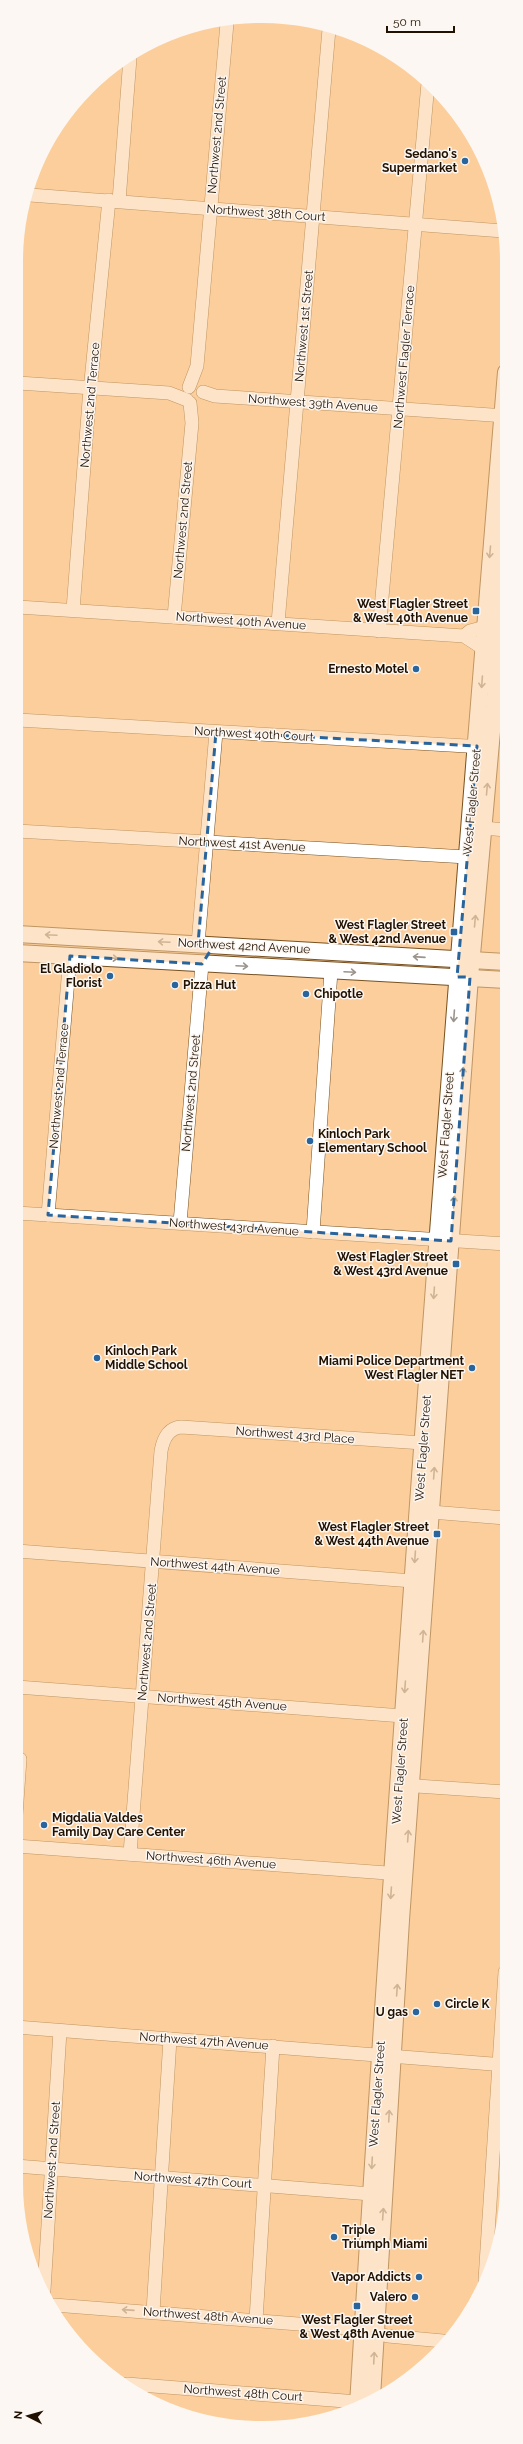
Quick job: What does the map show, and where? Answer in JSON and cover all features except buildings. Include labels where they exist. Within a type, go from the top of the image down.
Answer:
[{"type":"main road","name":"West Flagler Street","points":[[465,960],[483,828],[485,627],[500,460]]},
{"type":"main road","name":"West Flagler Street","points":[[405,1785],[403,1716],[413,1581],[425,1508],[464,977],[467,857],[484,747],[500,694]]},
{"type":"main road","name":"Northwest 42nd Avenue","points":[[23,934],[500,962]]},
{"type":"main road","points":[[202,964],[212,952],[231,946]]},
{"type":"main road","name":"Northwest 42nd Avenue","points":[[23,953],[500,980]]},
{"type":"main road","name":"West Flagler Street","points":[[362,2398],[369,2332],[405,1785],[425,1603],[423,1443],[444,1240]]},
{"type":"main road","points":[[413,1581],[425,1603]]},
{"type":"main road","name":"West Flagler Street","points":[[369,2332],[371,2194],[386,2056]]},
{"type":"street","name":"Northwest 2nd Street","points":[[174,617],[192,423],[197,395],[197,366],[226,26]]},
{"type":"street","name":"Northwest 1st Street","points":[[278,623],[329,33]]},
{"type":"street","name":"Northwest 2nd Terrace","points":[[73,610],[91,388],[129,63]]},
{"type":"street","name":"Northwest Flagler Terrace","points":[[379,630],[427,90]]},
{"type":"street","name":"Northwest 38th Court","points":[[33,195],[210,210],[498,231]]},
{"type":"street","name":"Northwest 39th Avenue","points":[[23,383],[500,416]]},
{"type":"street","name":"Northwest 40th Avenue","points":[[23,606],[464,636],[484,649]]},
{"type":"street","name":"Northwest 40th Avenue","points":[[464,636],[470,631],[485,627]]},
{"type":"street","name":"Northwest 40th Court","points":[[23,720],[484,747]]},
{"type":"street","points":[[198,944],[208,842],[216,732]]},
{"type":"street","points":[[483,828],[500,829]]},
{"type":"street","name":"Northwest 41st Avenue","points":[[23,831],[467,857]]},
{"type":"street","name":"Northwest 2nd Terrace","points":[[48,1215],[70,956]]},
{"type":"street","name":"Northwest 2nd Street","points":[[180,1223],[202,964]]},
{"type":"street","points":[[313,1232],[331,971]]},
{"type":"street","name":"Northwest 43rd Avenue","points":[[23,1213],[500,1244]]},
{"type":"street","name":"Northwest 43rd Place","points":[[169,1432],[181,1427],[423,1443]]},
{"type":"street","name":"Northwest 2nd Street","points":[[130,1854],[161,1451],[164,1440],[169,1432]]},
{"type":"street","points":[[425,1508],[500,1517]]},
{"type":"street","name":"Northwest 44th Avenue","points":[[23,1551],[413,1581]]},
{"type":"street","name":"Northwest 45th Avenue","points":[[23,1687],[403,1716]]},
{"type":"street","points":[[405,1785],[500,1792]]},
{"type":"street","name":"Northwest 46th Avenue","points":[[23,1846],[399,1874]]},
{"type":"street","name":"Northwest 47th Avenue","points":[[23,2027],[500,2064]]},
{"type":"street","name":"Northwest 2nd Street","points":[[45,2281],[60,2030]]},
{"type":"street","points":[[153,2312],[170,2039]]},
{"type":"street","points":[[256,2320],[273,2046]]},
{"type":"street","points":[[487,2260],[500,2089]]},
{"type":"street","name":"Northwest 47th Court","points":[[23,2167],[371,2194]]},
{"type":"street","name":"Northwest 48th Avenue","points":[[57,2305],[256,2320],[440,2341]]},
{"type":"street","name":"Northwest 48th Court","points":[[135,2385],[356,2402]]},
{"type":"highlighted area","points":[[216,732],[477,746],[457,977],[470,977],[451,1241],[48,1215],[70,956],[202,964],[214,945],[198,944]]},
{"type":"place","name":"Sedano's Supermarket","points":[[465,161]]},
{"type":"place","name":"West Flagler Street & West 40th Avenue","points":[[476,611]]},
{"type":"place","name":"Ernesto Motel","points":[[416,669]]},
{"type":"place","name":"West Flagler Street & West 42nd Avenue","points":[[454,932]]},
{"type":"place","name":"El Gladiolo Florist","points":[[110,976]]},
{"type":"place","name":"Pizza Hut","points":[[175,985]]},
{"type":"place","name":"Chipotle","points":[[306,994]]},
{"type":"place","name":"Kinloch Park Elementary School","points":[[310,1141]]},
{"type":"place","name":"West Flagler Street & West 43rd Avenue","points":[[456,1264]]},
{"type":"place","name":"Kinloch Park Middle School","points":[[97,1358]]},
{"type":"place","name":"Miami Police Department West Flagler NET","points":[[472,1368]]},
{"type":"place","name":"West Flagler Street & West 44th Avenue","points":[[437,1534]]},
{"type":"place","name":"Migdalia Valdes Family Day Care Center","points":[[44,1825]]},
{"type":"place","name":"Circle K","points":[[437,2004]]},
{"type":"place","name":"U gas","points":[[416,2012]]},
{"type":"place","name":"Triple Triumph Miami","points":[[334,2237]]},
{"type":"place","name":"Vapor Addicts","points":[[419,2277]]},
{"type":"place","name":"Valero","points":[[415,2297]]},
{"type":"place","name":"West Flagler Street & West 48th Avenue","points":[[357,2306]]}]
